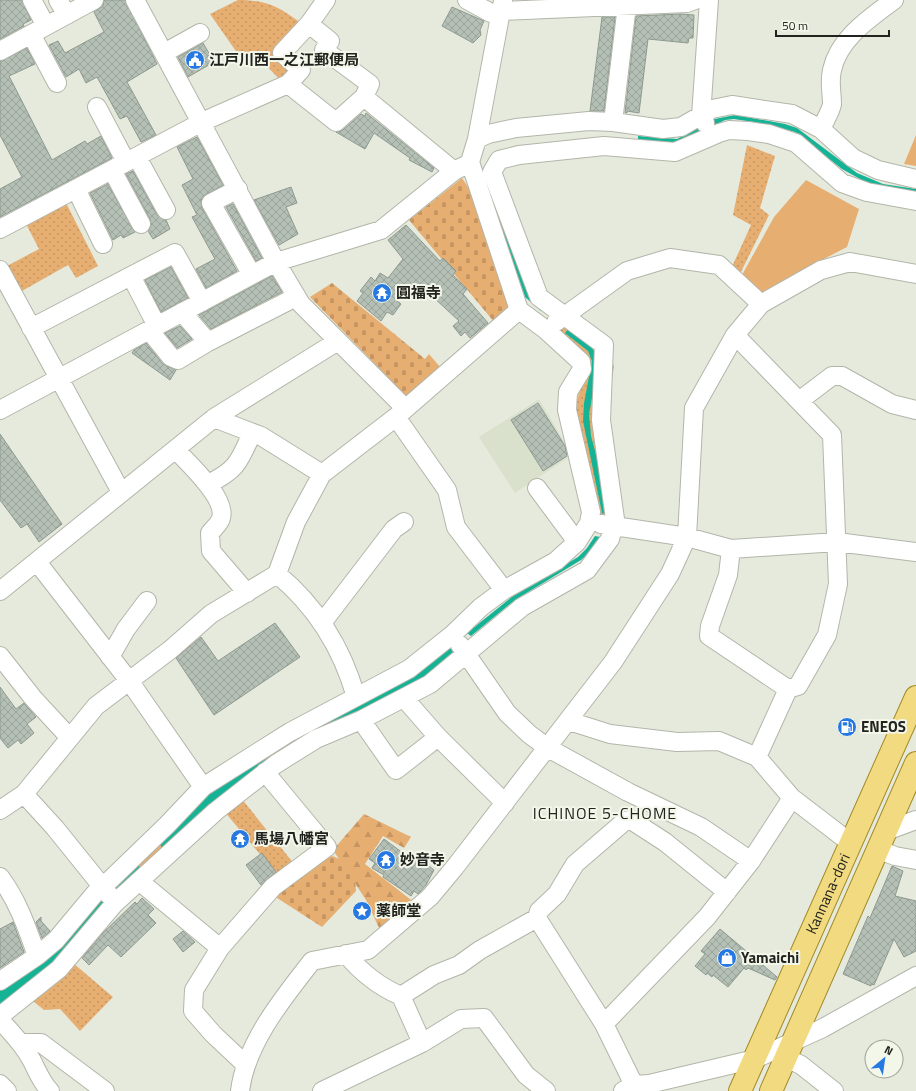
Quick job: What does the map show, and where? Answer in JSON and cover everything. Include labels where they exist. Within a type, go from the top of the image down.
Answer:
[{"type":"main road","name":"Kannana-dori","points":[[740,1091],[852,844],[916,697]]},
{"type":"main road","name":"Kannana-dori","points":[[771,1091],[916,763]]},
{"type":"street","points":[[32,0],[39,30],[57,83]]},
{"type":"street","points":[[0,51],[39,30],[62,7],[94,0]]},
{"type":"street","points":[[135,0],[296,297],[301,304],[338,341],[401,412],[447,490],[456,527],[504,590]]},
{"type":"street","points":[[0,229],[202,122],[288,84],[300,70],[282,53],[309,24],[326,0]]},
{"type":"street","points":[[467,0],[491,13],[502,5],[627,5],[687,3],[695,0]]},
{"type":"street","points":[[707,127],[709,0]]},
{"type":"street","points":[[823,146],[832,105],[829,87],[832,68],[839,52],[852,34],[867,20],[894,0]]},
{"type":"street","points":[[502,5],[477,139],[470,162],[519,310]]},
{"type":"street","points":[[613,122],[627,5]]},
{"type":"street","points":[[288,84],[336,122],[364,97],[370,84],[324,50],[330,41],[309,24]]},
{"type":"street","points":[[164,52],[200,33]]},
{"type":"street","points":[[364,97],[454,171]]},
{"type":"street","points":[[916,201],[867,192],[842,183],[823,146],[792,114],[732,105],[712,109],[707,127],[675,152],[604,146],[519,155],[499,160],[492,172],[539,297],[581,362],[582,369],[568,392],[567,410],[591,512],[605,524],[687,537],[731,549],[837,542],[916,552]]},
{"type":"street","points":[[97,107],[125,163],[141,224]]},
{"type":"street","points":[[477,139],[488,134],[540,125],[589,121],[613,122],[663,129],[707,127],[770,134],[796,143],[823,146],[878,170],[916,179]]},
{"type":"street","points":[[0,410],[276,262],[381,230],[454,171],[470,162]]},
{"type":"street","points":[[125,163],[166,210]]},
{"type":"street","points":[[76,189],[104,244]]},
{"type":"street","points":[[238,189],[211,203],[252,275]]},
{"type":"street","points":[[31,328],[175,253],[202,302]]},
{"type":"street","points":[[555,323],[627,271],[670,258],[719,265],[761,304]]},
{"type":"street","points":[[243,1077],[283,998],[312,961],[368,950],[430,897],[456,867],[613,662],[670,574],[687,537],[694,408],[735,335],[761,304],[821,270],[850,262],[916,274]]},
{"type":"street","points":[[0,270],[121,492]]},
{"type":"street","points":[[131,276],[153,328],[171,357],[178,360],[208,342],[296,297]]},
{"type":"street","points":[[0,981],[37,956],[109,896],[139,882],[218,809],[265,772],[316,739],[361,720],[430,684],[522,607],[587,570],[610,539],[605,524],[601,420],[604,345],[555,323],[519,310]]},
{"type":"street","points":[[0,810],[24,794],[96,706],[130,682],[170,650],[211,614],[277,574],[296,522],[322,474],[401,412],[519,310]]},
{"type":"street","points":[[182,312],[208,342]]},
{"type":"street","points":[[735,335],[832,435],[838,584],[827,635],[798,686],[788,689],[757,757]]},
{"type":"street","points":[[0,591],[214,418],[338,341]]},
{"type":"street","points":[[799,400],[832,376],[842,376],[892,404],[916,410]]},
{"type":"street","points":[[214,418],[261,436],[322,474]]},
{"type":"street","points":[[208,484],[222,477],[236,467],[252,433]]},
{"type":"street","points":[[176,450],[208,484],[222,509],[221,518],[210,532],[212,551],[246,593]]},
{"type":"street","points":[[537,488],[577,542]]},
{"type":"street","points":[[322,623],[394,530],[404,522]]},
{"type":"street","points":[[0,1016],[60,969],[109,896],[110,880],[168,825],[203,787],[290,732],[409,669],[453,634],[481,607],[504,590],[556,560],[577,542],[605,524]]},
{"type":"street","points":[[731,549],[728,575],[710,626],[709,636],[788,689]]},
{"type":"street","points":[[37,562],[130,682],[203,787]]},
{"type":"street","points":[[277,574],[291,586],[331,636],[348,670],[356,697]]},
{"type":"street","points":[[110,657],[126,629],[147,601]]},
{"type":"street","points":[[453,634],[507,713],[529,734],[548,748],[628,792],[701,827],[751,861]]},
{"type":"street","points":[[0,656],[33,698],[70,738]]},
{"type":"street","points":[[404,698],[438,737],[505,803]]},
{"type":"street","points":[[361,720],[396,770],[438,737]]},
{"type":"street","points":[[569,721],[610,734],[677,742],[719,741],[757,757],[792,798],[852,844]]},
{"type":"street","points":[[255,1091],[243,1077],[213,1034],[193,1011],[194,990],[220,948],[273,887],[327,847],[265,772]]},
{"type":"street","points":[[24,794],[55,828],[109,896]]},
{"type":"street","points":[[604,1024],[707,917],[751,861],[792,798]]},
{"type":"street","points":[[401,996],[434,975],[459,965],[480,950],[537,918],[539,911],[557,894],[575,864],[625,821],[631,820],[665,842],[727,892]]},
{"type":"street","points":[[916,820],[881,840],[895,856],[916,860]]},
{"type":"street","points":[[0,877],[12,894],[24,920],[37,956]]},
{"type":"street","points":[[139,882],[220,948]]},
{"type":"street","points":[[537,918],[604,1024],[640,1088],[789,1050],[822,1028],[912,983]]},
{"type":"street","points":[[346,954],[357,967],[392,992],[401,996],[422,1043]]},
{"type":"street","points":[[322,1091],[422,1043],[461,1019],[484,1018],[526,1075],[546,1091]]},
{"type":"street","points":[[0,1020],[21,1043],[44,1084],[50,1091]]},
{"type":"street","points":[[21,1043],[41,1044],[105,1091]]},
{"type":"street","points":[[789,1050],[801,1065],[834,1091]]},
{"type":"street","points":[[0,1084],[7,1091]]},
{"type":"shaded area","points":[[735,115],[785,124],[797,128],[857,173],[883,184],[916,189],[916,193],[869,184],[842,169],[795,132],[766,124],[734,119],[725,120],[677,144],[638,142],[638,136],[677,139],[715,119]]},
{"type":"shaded area","points":[[499,210],[529,295],[541,311],[525,297],[495,211]]},
{"type":"shaded area","points":[[569,328],[592,348],[599,360],[589,414],[591,436],[601,473],[607,514],[602,513],[583,421],[584,403],[592,361],[588,351],[565,333]]},
{"type":"shaded area","points":[[539,399],[572,455],[515,493],[479,437]]},
{"type":"shaded area","points":[[595,536],[600,537],[598,541],[592,550],[581,560],[515,600],[471,636],[467,633],[513,596],[578,557],[587,548]]},
{"type":"green space","points":[[238,0],[267,3],[288,14],[305,26],[279,54],[297,70],[282,82],[261,60],[247,67],[210,14]]},
{"type":"green space","points":[[916,135],[916,166],[904,164]]},
{"type":"green space","points":[[747,145],[775,156],[760,208],[769,215],[739,276],[731,269],[751,225],[733,215]]},
{"type":"green space","points":[[462,178],[470,190],[511,302],[508,312],[495,323],[409,220]]},
{"type":"green space","points":[[806,180],[859,209],[847,247],[818,262],[763,297],[742,275],[774,217]]},
{"type":"green space","points":[[65,201],[98,266],[76,278],[68,265],[22,291],[7,266],[39,249],[25,222]]},
{"type":"green space","points":[[332,283],[425,359],[429,354],[441,368],[407,397],[310,297]]},
{"type":"green space","points":[[569,317],[606,339],[614,367],[603,429],[622,521],[599,517],[580,440],[576,402],[588,368],[588,358],[584,352],[559,331]]},
{"type":"green space","points":[[450,643],[466,660],[312,747],[241,798],[295,865],[279,877],[224,811],[10,1013],[0,1001],[0,987],[81,917],[206,789]]},
{"type":"green space","points":[[364,814],[411,837],[404,848],[383,836],[365,864],[415,903],[381,932],[366,900],[333,850]]},
{"type":"green space","points":[[332,856],[344,861],[351,868],[355,878],[356,891],[322,927],[274,896],[304,871]]},
{"type":"green space","points":[[73,963],[113,997],[80,1031],[60,1009],[44,1010],[33,1001]]},
{"type":"building","points":[[0,0],[22,0],[31,20],[23,24],[24,26],[0,39]]},
{"type":"building","points":[[104,0],[125,0],[157,64],[127,82],[156,135],[141,142],[127,116],[120,119],[97,77],[86,83],[79,69],[66,77],[49,45],[58,41],[65,53],[104,32],[94,12],[103,6]]},
{"type":"building","points":[[452,7],[484,21],[480,30],[481,35],[473,43],[442,26]]},
{"type":"building","points":[[680,14],[694,15],[693,38],[689,38],[688,43],[648,39],[639,113],[627,111],[627,113],[625,113],[636,16]]},
{"type":"building","points":[[602,17],[615,17],[604,111],[590,111]]},
{"type":"building","points":[[203,43],[214,62],[188,77],[178,57]]},
{"type":"building","points":[[27,48],[35,64],[9,76],[52,160],[85,141],[87,144],[101,136],[112,158],[0,217],[0,189],[22,177],[0,135],[0,61]]},
{"type":"building","points":[[366,113],[434,168],[432,172],[409,160],[410,158],[374,133],[365,149],[336,132],[343,130],[361,114],[365,116]]},
{"type":"building","points":[[197,137],[223,185],[202,197],[202,208],[237,271],[206,288],[196,269],[215,259],[192,217],[197,215],[182,185],[193,179],[177,147]]},
{"type":"building","points":[[133,171],[157,215],[166,220],[170,229],[153,239],[148,231],[151,225],[150,219],[126,174]]},
{"type":"building","points":[[108,184],[135,232],[123,238],[121,235],[113,240],[90,193]]},
{"type":"building","points":[[291,187],[297,203],[286,207],[298,234],[279,245],[254,200]]},
{"type":"building","points":[[233,204],[262,258],[256,261],[226,207]]},
{"type":"building","points":[[406,225],[440,261],[443,258],[456,271],[453,275],[467,289],[463,294],[488,323],[470,338],[465,332],[461,336],[453,326],[459,321],[432,296],[430,298],[413,283],[397,301],[401,304],[393,315],[387,312],[381,321],[357,301],[363,293],[360,291],[371,277],[375,281],[380,273],[388,278],[403,259],[388,240]]},
{"type":"building","points":[[171,267],[188,298],[161,312],[145,280]]},
{"type":"building","points":[[272,276],[282,292],[211,329],[199,315]]},
{"type":"building","points":[[180,326],[192,339],[177,348],[165,333]]},
{"type":"building","points":[[146,343],[163,364],[176,370],[170,380],[132,353],[134,350]]},
{"type":"building","points":[[538,403],[565,446],[567,456],[543,471],[511,420]]},
{"type":"building","points":[[0,434],[62,524],[39,542],[27,524],[21,528],[0,500]]},
{"type":"building","points":[[275,623],[300,657],[214,715],[176,658],[201,637],[218,661]]},
{"type":"building","points":[[0,687],[16,709],[24,703],[36,717],[27,724],[34,733],[21,744],[18,740],[8,748],[0,738]]},
{"type":"building","points":[[384,839],[407,856],[410,851],[434,870],[426,885],[418,894],[414,891],[411,896],[383,877],[384,875],[372,868],[375,863],[369,859]]},
{"type":"building","points":[[262,853],[276,872],[261,885],[246,865]]},
{"type":"building","points":[[892,866],[903,871],[895,896],[916,901],[916,951],[904,957],[894,939],[874,985],[871,984],[871,986],[843,974],[868,916],[870,918]]},
{"type":"building","points":[[142,898],[154,909],[148,915],[156,923],[121,957],[108,945],[89,965],[82,958],[102,934],[135,902],[137,904]]},
{"type":"building","points":[[41,917],[41,921],[50,931],[42,938],[36,922]]},
{"type":"building","points":[[13,922],[24,952],[0,968],[0,929]]},
{"type":"building","points":[[720,929],[777,977],[775,980],[748,968],[746,970],[744,968],[728,987],[713,975],[712,977],[707,973],[706,975],[695,966],[705,954],[701,951]]},
{"type":"building","points":[[183,931],[195,942],[183,952],[173,939]]},
{"type":"waterway","points":[[173,840],[208,805],[267,755],[443,662],[455,649]]},
{"type":"waterway","points":[[0,999],[48,967],[100,906],[132,878]]},
{"type":"place","name":"江戸川西一之江郵便局","points":[[195,60]]},
{"type":"place","name":"圓福寺","points":[[382,293]]},
{"type":"place","name":"ENEOS","points":[[847,727]]},
{"type":"place","name":"馬場八幡宮","points":[[240,839]]},
{"type":"place","name":"妙音寺","points":[[386,860]]},
{"type":"place","name":"薬師堂","points":[[362,911]]},
{"type":"place","name":"Yamaichi","points":[[727,958]]},
{"type":"district","name":"ICHINOE 5-CHOME","points":[[605,813]]}]
